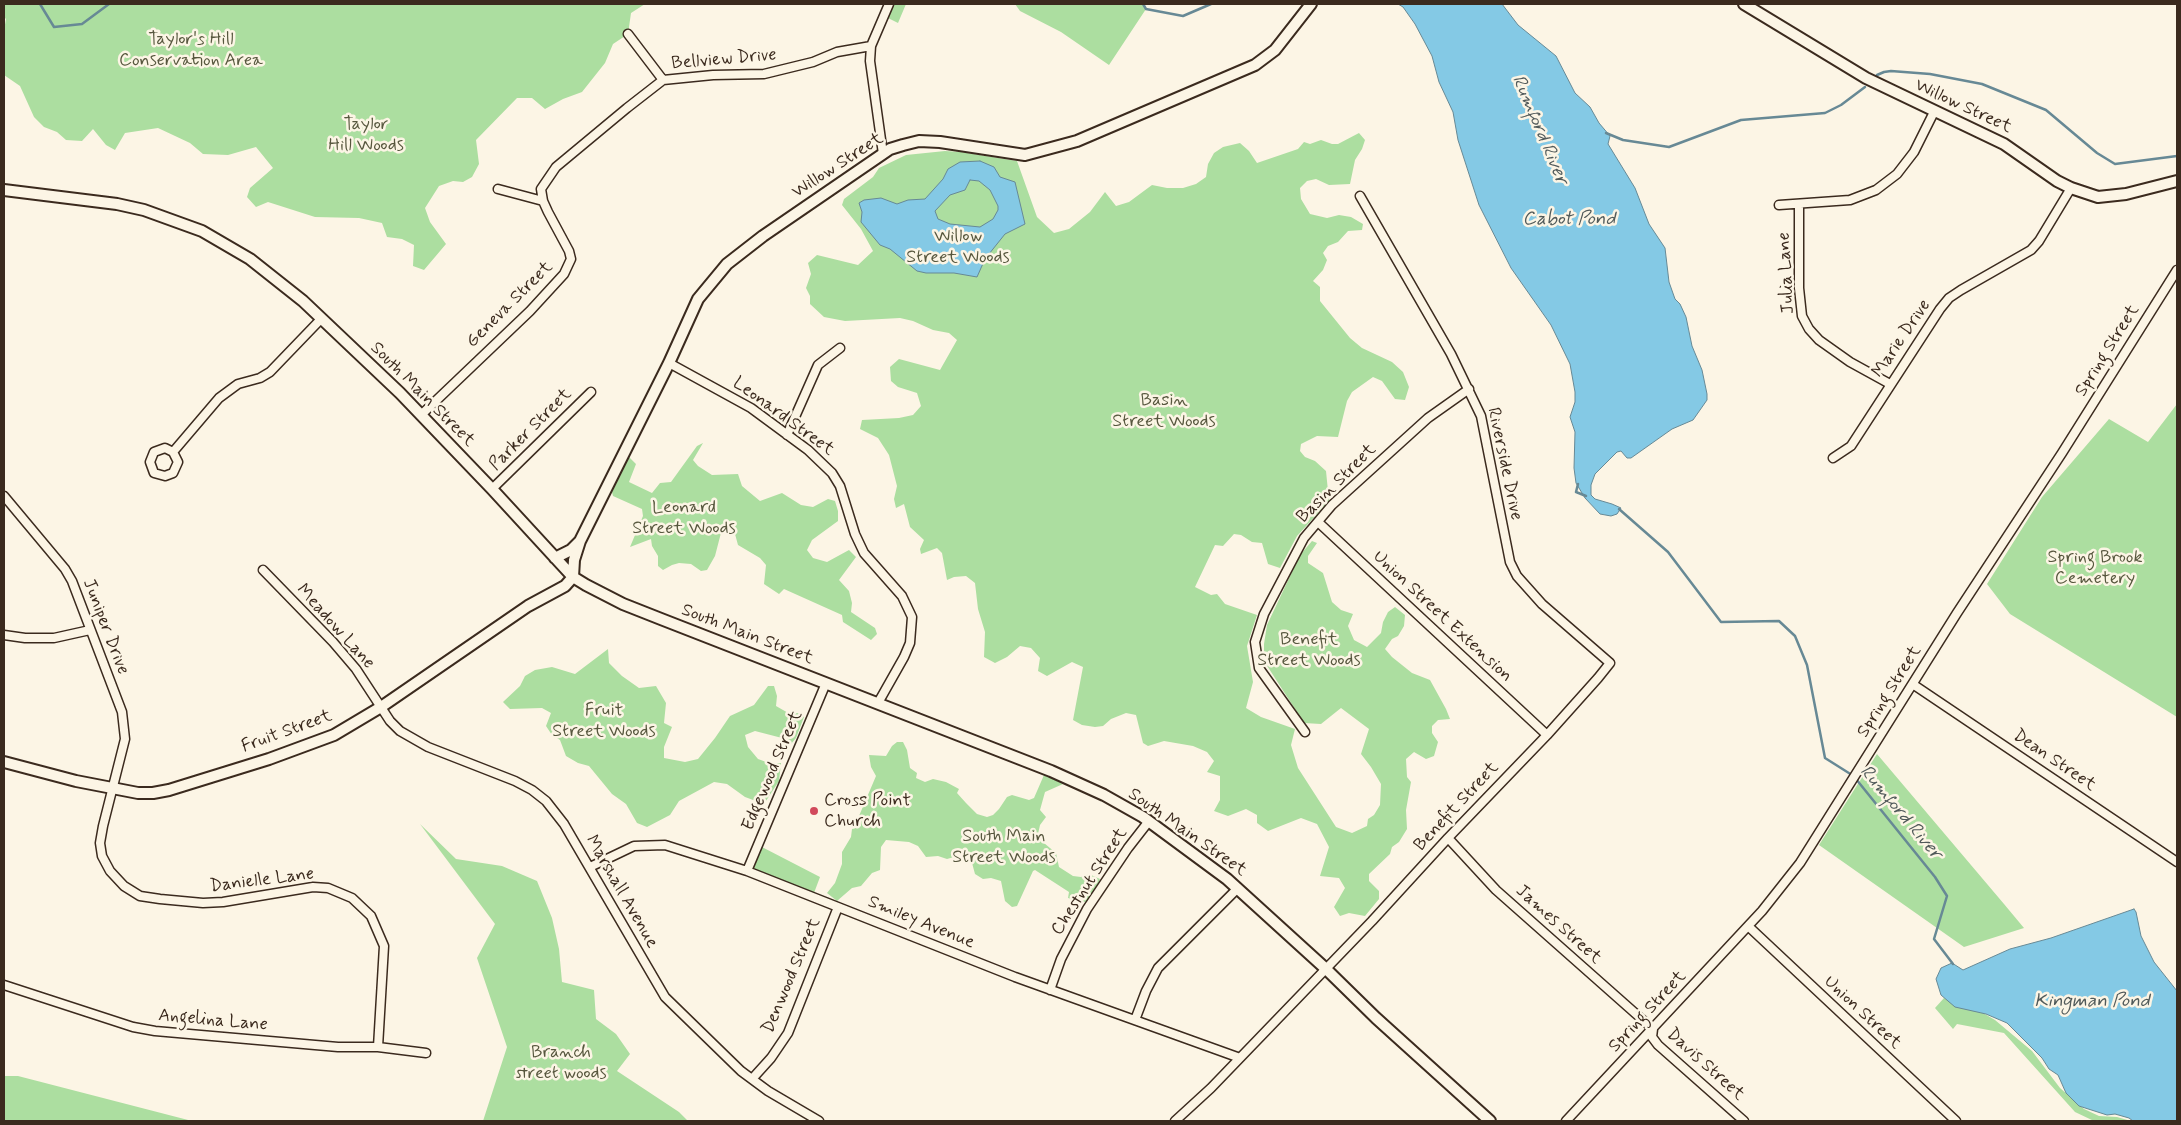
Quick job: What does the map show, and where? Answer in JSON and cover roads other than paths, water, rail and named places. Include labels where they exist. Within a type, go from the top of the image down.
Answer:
[{"type":"street","points":[[883,154],[870,61],[871,46],[888,4]]},
{"type":"street","name":"Willow Street","points":[[580,541],[669,363],[698,299],[727,264],[822,194],[883,154],[903,145],[933,142],[1025,155],[1077,142],[1255,65],[1275,50],[1311,4]]},
{"type":"street","name":"Willow Street","points":[[1744,4],[1866,78],[2004,144],[2057,181],[2071,188],[2098,197],[2126,194],[2177,181]]},
{"type":"street","points":[[628,34],[663,80]]},
{"type":"street","name":"Bellview Drive","points":[[543,201],[541,189],[556,167],[663,80],[713,75],[764,74],[805,64],[837,52],[871,46]]},
{"type":"street","points":[[1779,204],[1850,200],[1876,190],[1897,174],[1914,152],[1934,112]]},
{"type":"street","name":"Marie Drive","points":[[1833,458],[1852,446],[1890,384],[1949,298],[2031,250],[2039,241],[2071,188]]},
{"type":"street","points":[[498,189],[543,201]]},
{"type":"street","name":"South Main Street","points":[[4,190],[117,204],[159,214],[202,231],[250,259],[283,284],[421,415],[574,577],[623,604],[1072,781],[1104,795],[1149,821],[1238,888],[1376,1018],[1490,1121]]},
{"type":"street","name":"Riverside Drive","points":[[1360,196],[1451,354],[1481,416],[1510,562],[1521,582],[1542,604],[1610,663],[1608,665]]},
{"type":"street","name":"Geneva Street","points":[[421,415],[530,312],[558,282],[568,267],[571,260],[569,251],[543,201]]},
{"type":"street","name":"Julia Lane","points":[[1799,204],[1799,288],[1802,316],[1809,329],[1819,340],[1850,362],[1890,384]]},
{"type":"street","name":"Spring Street","points":[[1566,1121],[1748,926],[1790,877],[2177,270]]},
{"type":"street","points":[[173,452],[219,398],[238,384],[260,378],[270,372],[321,319]]},
{"type":"street","points":[[787,435],[818,366],[840,348]]},
{"type":"street","name":"Leonard Street","points":[[669,363],[751,408],[815,456],[832,473],[840,486],[855,534],[864,553],[902,596],[910,612],[912,629],[910,643],[878,703]]},
{"type":"street","name":"Basin Street","points":[[1305,732],[1259,668],[1255,642],[1264,614],[1304,538],[1318,522],[1351,486],[1428,418],[1469,389]]},
{"type":"street","name":"Parker Street","points":[[492,489],[591,392]]},
{"type":"street","name":"Juniper Drive","points":[[4,496],[65,569],[72,581],[117,696],[125,724],[125,739],[112,788]]},
{"type":"street","name":"Union Street Extension","points":[[1318,522],[1547,735]]},
{"type":"street","points":[[555,558],[571,550],[580,541]]},
{"type":"street","points":[[574,577],[574,560],[580,541]]},
{"type":"street","name":"Meadow Lane","points":[[263,570],[333,642],[356,669],[381,707]]},
{"type":"street","name":"Fruit Street","points":[[4,762],[76,781],[138,793],[153,793],[169,790],[318,742],[334,735],[381,707],[528,606],[565,586],[574,577]]},
{"type":"street","points":[[4,635],[25,638],[54,638],[90,630]]},
{"type":"street","name":"Benefit Street","points":[[1240,1058],[1547,735],[1608,665]]},
{"type":"street","name":"Edgewood Street","points":[[748,870],[826,683]]},
{"type":"street","name":"Dean Street","points":[[1914,684],[2177,862]]},
{"type":"street","name":"Marshall Avenue","points":[[381,707],[390,721],[411,739],[514,781],[532,790],[557,812],[665,997],[752,1079],[819,1121]]},
{"type":"street","name":"Danielle Lane","points":[[112,788],[100,843],[102,856],[110,870],[124,886],[140,896],[203,903],[242,899],[313,887],[328,888],[341,893],[360,905],[371,916],[384,946],[378,1047]]},
{"type":"street","name":"Chestnut Street","points":[[1050,990],[1061,960],[1087,909],[1128,848],[1149,821]]},
{"type":"street","name":"James Street","points":[[1448,838],[1496,890],[1653,1029]]},
{"type":"street","name":"Smiley Avenue","points":[[590,867],[634,846],[665,845],[748,870],[1050,990],[1240,1058]]},
{"type":"street","points":[[1135,1020],[1146,991],[1158,968],[1238,888]]},
{"type":"street","name":"Denwood Street","points":[[752,1079],[771,1058],[788,1033],[838,907]]},
{"type":"street","name":"Union Street","points":[[1748,926],[1956,1121]]},
{"type":"street","name":"Angelina Lane","points":[[4,985],[133,1027],[155,1031],[338,1047],[378,1047],[426,1053]]},
{"type":"street","name":"Davis Street","points":[[1653,1029],[1652,1037],[1658,1045],[1744,1121]]},
{"type":"street","points":[[1174,1121],[1212,1088],[1240,1058]]},
{"type":"water","name":"Cabot Pond","points":[[1398,4],[1502,4],[1518,25],[1556,56],[1575,93],[1590,107],[1599,123],[1610,136],[1608,144],[1635,188],[1649,224],[1665,248],[1669,282],[1675,299],[1680,304],[1686,317],[1692,346],[1702,370],[1707,400],[1693,420],[1672,429],[1631,458],[1627,458],[1621,451],[1617,452],[1595,474],[1591,485],[1591,495],[1595,499],[1621,508],[1617,514],[1611,516],[1600,514],[1585,498],[1576,483],[1574,468],[1575,432],[1570,417],[1575,402],[1575,392],[1570,364],[1551,325],[1511,268],[1479,205],[1458,140],[1453,112],[1439,82],[1432,56],[1415,24],[1403,7]]},
{"type":"water","points":[[980,161],[994,167],[1000,177],[1015,182],[1025,224],[1005,234],[985,259],[977,277],[954,273],[926,273],[917,271],[890,249],[880,245],[861,222],[862,212],[859,203],[864,200],[881,198],[897,204],[908,200],[925,199],[943,179],[948,169],[960,162]],"holes":[[[970,180],[979,181],[990,190],[998,206],[993,219],[980,227],[950,224],[938,219],[935,211],[950,195],[965,190]]]},
{"type":"water","name":"Kingman Pond","points":[[2134,909],[2141,936],[2154,962],[2177,991],[2177,1121],[2133,1121],[2115,1114],[2107,1115],[2079,1106],[2066,1093],[2058,1075],[2049,1069],[2042,1058],[2007,1023],[1986,1014],[1955,1007],[1941,995],[1936,979],[1941,968],[1952,963],[1963,970],[2010,949],[2051,938]]},
{"type":"waterway","name":"Rumford River","points":[[40,4],[54,27],[82,24],[109,4]]},
{"type":"waterway","name":"Rumford River","points":[[1143,4],[1146,9],[1183,16],[1211,4]]},
{"type":"waterway","points":[[1877,75],[1891,71],[1930,74],[1982,84],[2046,110],[2097,153],[2115,164],[2177,156]]},
{"type":"waterway","points":[[1606,133],[1623,140],[1669,147],[1741,120],[1825,113],[1841,105],[1865,87]]},
{"type":"waterway","name":"Rumford River","points":[[1578,484],[1576,492],[1586,496]]},
{"type":"waterway","name":"Rumford River","points":[[1619,509],[1668,552],[1721,622],[1779,621],[1795,636],[1807,665],[1825,758],[1852,775]]},
{"type":"waterway","name":"Rumford River","points":[[1856,779],[1935,877],[1947,896],[1934,939],[1953,964]]},
{"type":"place","name":"Cross Point Church","points":[[814,811]]},
{"type":"park label","name":"Taylor's Hill Conservation Area","points":[[191,50]]},
{"type":"park label","name":"Taylor Hill Woods","points":[[366,135]]},
{"type":"park label","name":"Willow Street Woods","points":[[958,247]]},
{"type":"park label","name":"Basin Street Woods","points":[[1164,411]]},
{"type":"park label","name":"Leonard Street Woods","points":[[684,518]]},
{"type":"park label","name":"Spring Brook Cemetery","points":[[2095,568]]},
{"type":"park label","name":"Benefit Street Woods","points":[[1309,650]]},
{"type":"park label","name":"Fruit Street Woods","points":[[604,721]]},
{"type":"park label","name":"South Main Street Woods","points":[[1004,848]]},
{"type":"park label","name":"Branch street woods","points":[[561,1063]]}]
